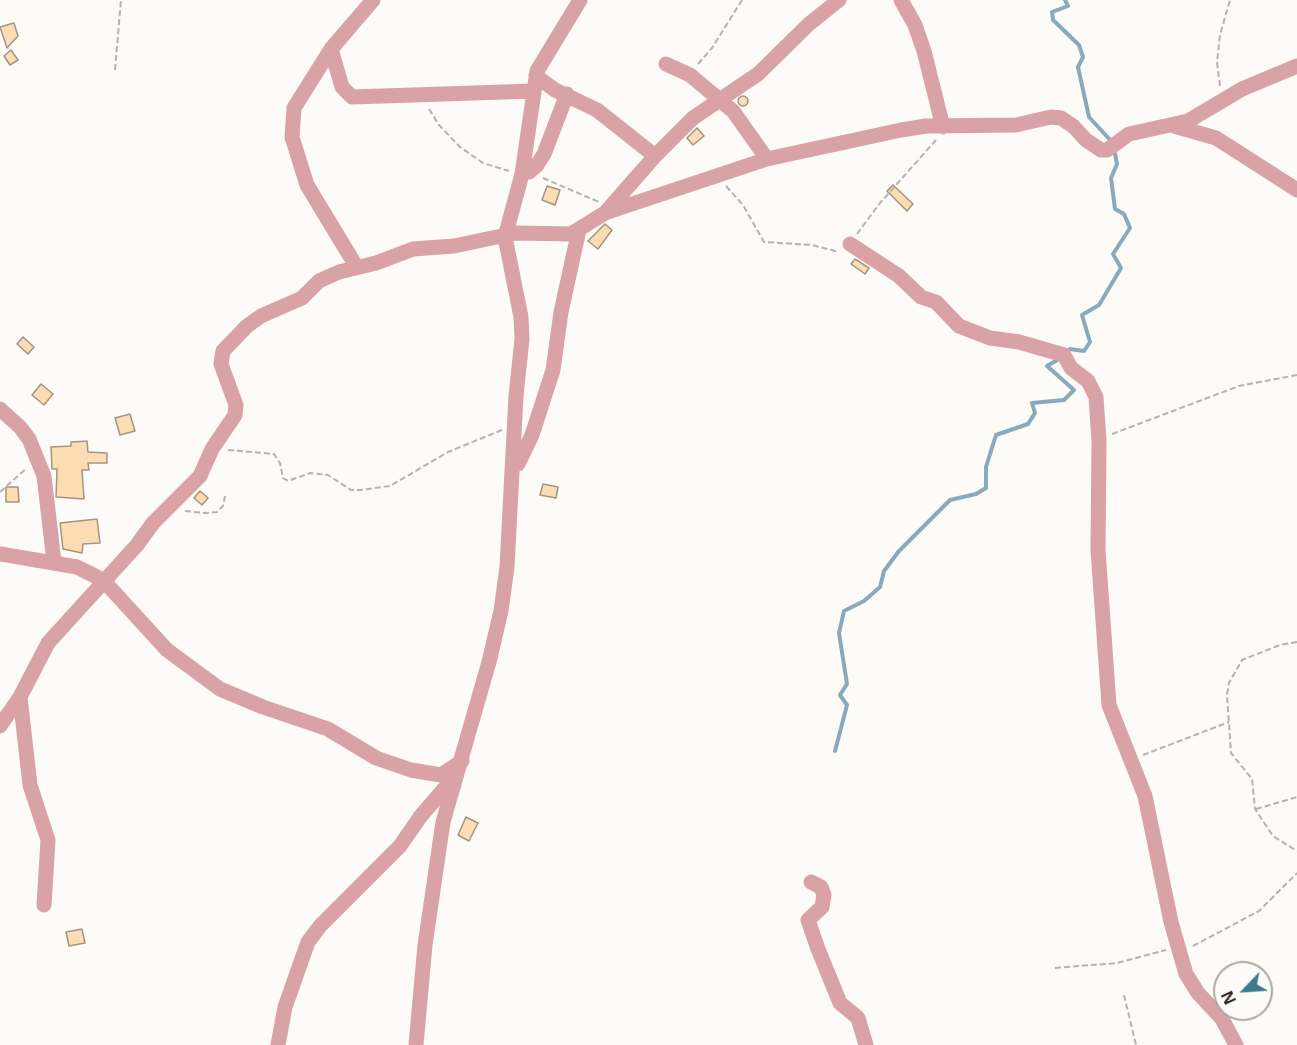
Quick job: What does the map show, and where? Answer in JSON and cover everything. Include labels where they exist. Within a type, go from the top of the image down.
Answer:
[{"type":"street","points":[[356,266],[307,185],[292,137],[294,108],[331,49],[373,0]]},
{"type":"street","points":[[416,1045],[432,891],[443,822],[462,761],[501,611],[514,477],[515,424],[522,339],[521,317],[505,237],[525,173],[535,83],[580,0]]},
{"type":"street","points":[[0,726],[20,697],[48,643],[169,507],[200,476],[212,448],[235,415],[236,405],[221,364],[223,351],[233,338],[261,316],[302,298],[320,281],[356,266],[376,263],[413,249],[454,246],[516,233],[561,236],[579,231],[607,210],[655,156],[693,118],[758,74],[803,30],[839,0]]},
{"type":"street","points":[[901,0],[915,25],[924,51],[943,127]]},
{"type":"street","points":[[331,49],[342,87],[352,97],[422,95],[535,83],[567,94],[597,110],[655,156]]},
{"type":"street","points":[[666,64],[687,73],[733,111],[767,159]]},
{"type":"street","points":[[607,210],[655,199],[767,159],[901,130],[1016,125],[1051,117],[1061,118],[1073,126],[1086,140],[1101,150],[1107,150],[1129,134],[1145,128],[1174,126],[1198,117],[1242,89],[1297,66]]},
{"type":"street","points":[[525,173],[544,154],[567,94]]},
{"type":"street","points":[[1174,126],[1216,138],[1297,190]]},
{"type":"street","points":[[514,477],[524,448],[532,435],[553,370],[561,312],[579,231]]},
{"type":"street","points":[[850,244],[898,276],[921,297],[936,302],[959,326],[990,338],[1019,342],[1064,355],[1071,368],[1088,381],[1096,397],[1099,441],[1097,525],[1109,705],[1132,760],[1151,818],[1178,950],[1192,985],[1222,1019],[1236,1045]]},
{"type":"street","points":[[0,409],[20,427],[34,451],[47,490],[54,562]]},
{"type":"street","points":[[0,554],[77,567],[103,580],[167,650],[220,688],[263,707],[328,729],[376,758],[411,771],[441,775],[462,761]]},
{"type":"street","points":[[20,697],[30,785],[48,840],[44,905]]},
{"type":"street","points":[[278,1045],[285,1007],[308,942],[320,926],[400,846],[420,817],[444,789],[454,785]]},
{"type":"street","points":[[811,882],[821,887],[824,902],[808,920],[840,1003],[858,1018],[866,1045]]},
{"type":"path","points":[[115,70],[121,0]]},
{"type":"path","points":[[687,73],[705,58],[742,0]]},
{"type":"path","points":[[1223,100],[1217,62],[1220,35],[1230,0]]},
{"type":"path","points":[[422,95],[439,125],[460,147],[495,169],[525,173],[607,210]]},
{"type":"path","points":[[716,176],[743,205],[764,242],[812,245],[835,253],[840,252],[850,244],[880,203],[928,152],[943,127]]},
{"type":"path","points":[[1099,441],[1134,424],[1239,386],[1297,375]]},
{"type":"path","points":[[212,448],[274,454],[280,463],[283,478],[288,481],[310,473],[328,474],[351,490],[362,490],[390,486],[448,452],[515,424]]},
{"type":"path","points":[[0,492],[28,468],[34,451]]},
{"type":"path","points":[[169,507],[205,513],[217,512],[223,507],[225,496]]},
{"type":"path","points":[[1297,642],[1251,656],[1237,666],[1227,694],[1231,753],[1252,779],[1255,809],[1273,836],[1297,851]]},
{"type":"path","points":[[1132,760],[1229,722]]},
{"type":"path","points":[[1255,809],[1297,797]]},
{"type":"path","points":[[1055,968],[1117,963],[1178,950],[1259,911],[1297,873]]},
{"type":"path","points":[[1124,995],[1136,1045]]},
{"type":"building","points":[[14,23],[18,36],[7,48],[0,27]]},
{"type":"building","points":[[11,50],[18,60],[10,65],[4,56]]},
{"type":"building","points":[[743,96],[748,101],[743,106],[738,101]]},
{"type":"building","points":[[697,128],[704,136],[693,145],[687,138]]},
{"type":"building","points":[[893,185],[913,204],[907,211],[887,191]]},
{"type":"building","points":[[547,186],[560,190],[555,205],[542,200]]},
{"type":"building","points":[[605,224],[612,230],[598,249],[588,241]]},
{"type":"building","points":[[855,259],[869,268],[865,274],[851,264]]},
{"type":"building","points":[[23,337],[34,347],[28,354],[17,344]]},
{"type":"building","points":[[41,384],[53,394],[44,405],[32,395]]},
{"type":"building","points":[[130,414],[135,431],[120,435],[115,418]]},
{"type":"building","points":[[87,441],[88,452],[107,453],[107,463],[88,463],[89,470],[82,470],[84,499],[56,497],[57,469],[52,469],[51,447],[71,446],[71,442]]},
{"type":"building","points":[[543,484],[558,487],[556,498],[540,495]]},
{"type":"building","points":[[6,487],[18,487],[19,502],[6,502]]},
{"type":"building","points":[[200,491],[208,498],[202,505],[194,498]]},
{"type":"building","points":[[97,519],[100,543],[83,544],[82,553],[63,549],[60,523]]},
{"type":"building","points":[[466,817],[478,823],[469,841],[458,835]]},
{"type":"building","points":[[82,929],[85,943],[69,946],[66,932]]},
{"type":"waterway","points":[[1065,0],[1068,6],[1052,12],[1053,20],[1079,45],[1083,57],[1078,67],[1089,117],[1112,142]]},
{"type":"waterway","points":[[1067,352],[1070,349],[1084,351],[1090,342],[1082,315],[1099,305],[1121,268],[1113,254],[1130,228],[1124,214],[1115,209],[1111,178],[1117,164],[1114,149]]},
{"type":"waterway","points":[[835,751],[847,705],[840,695],[847,684],[839,633],[844,611],[864,601],[880,587],[884,571],[899,551],[950,500],[976,494],[986,488],[986,467],[996,435],[1028,424],[1035,413],[1032,403],[1064,400],[1074,390],[1047,366],[1059,359]]}]
